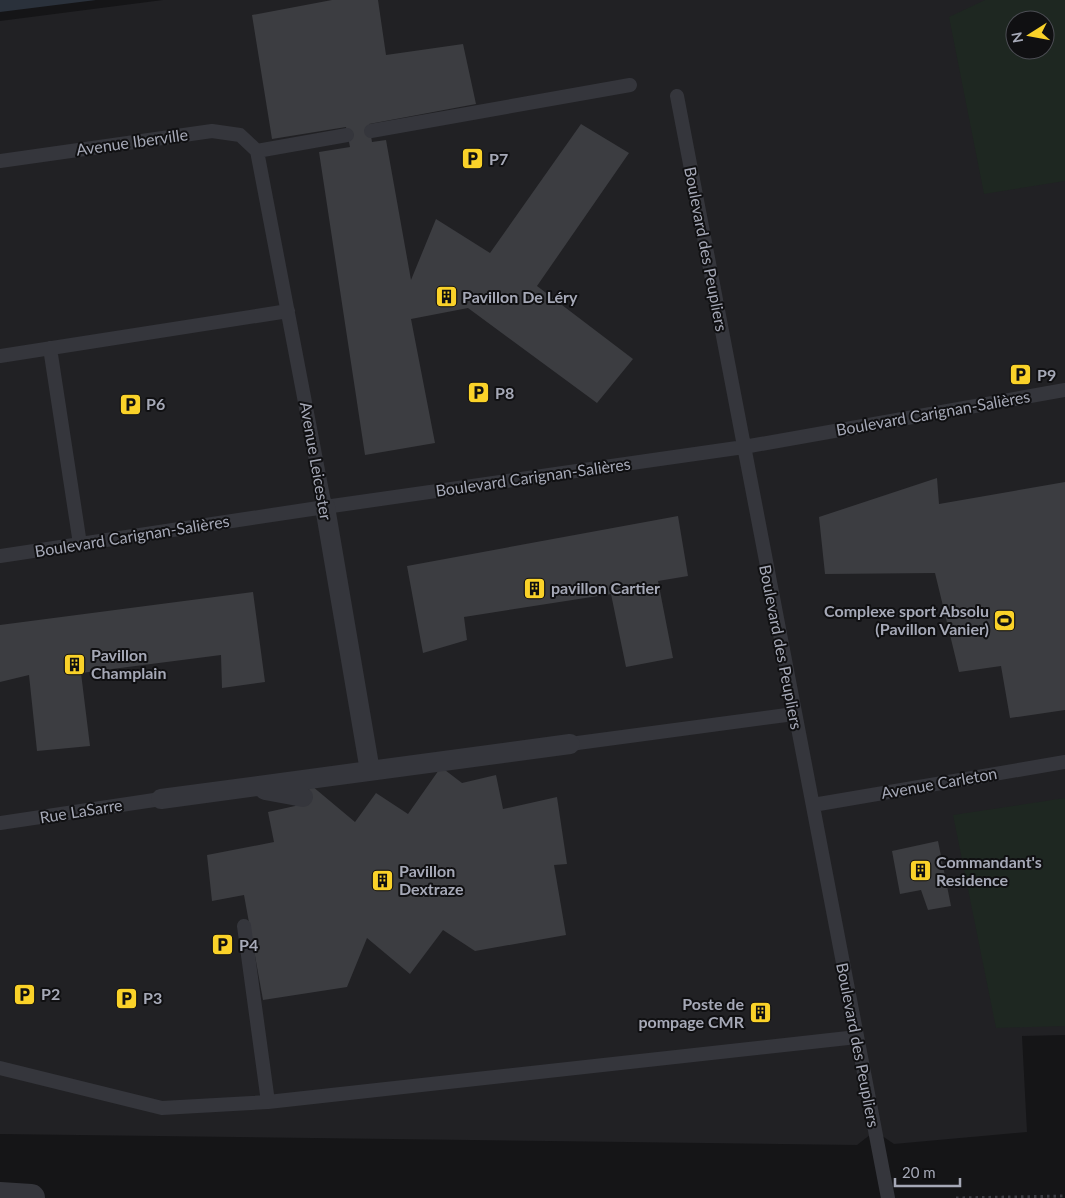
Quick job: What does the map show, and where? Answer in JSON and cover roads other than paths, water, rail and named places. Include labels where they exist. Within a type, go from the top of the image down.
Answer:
[{"type":"street","name":"Avenue Leicester","points":[[325,507],[370,771]]},
{"type":"street","points":[[161,799],[411,765],[448,768],[570,744]]},
{"type":"street","points":[[411,765],[448,768]]},
{"type":"street","points":[[251,787],[303,797]]},
{"type":"street","points":[[0,1196],[31,1198]]},
{"type":"lane","points":[[371,131],[630,85]]},
{"type":"lane","name":"Boulevard des Peupliers","points":[[677,96],[888,1198]]},
{"type":"lane","name":"Avenue Iberville","points":[[0,161],[212,131],[240,135],[257,152]]},
{"type":"lane","points":[[257,152],[347,136]]},
{"type":"lane","name":"Avenue Leicester","points":[[257,152],[325,507]]},
{"type":"lane","points":[[0,356],[288,311]]},
{"type":"lane","points":[[50,348],[80,544]]},
{"type":"lane","name":"Boulevard Carignan-Salières","points":[[0,556],[744,447],[1065,390]]},
{"type":"lane","points":[[570,744],[794,714]]},
{"type":"lane","name":"Avenue Carleton","points":[[813,806],[1065,762]]},
{"type":"lane","name":"Rue LaSarre","points":[[0,823],[161,799]]},
{"type":"lane","points":[[244,926],[268,1102]]},
{"type":"lane","points":[[0,1068],[162,1108],[268,1102],[857,1037]]},
{"type":"place","name":"P7","points":[[473,159]]},
{"type":"place","name":"Pavillon De Léry","points":[[446,297]]},
{"type":"place","name":"P9","points":[[1021,375]]},
{"type":"place","name":"P8","points":[[479,393]]},
{"type":"place","name":"P6","points":[[130,404]]},
{"type":"place","name":"pavillon Cartier","points":[[535,588]]},
{"type":"place","name":"Complexe sport Absolu (Pavillon Vanier)","points":[[1005,620]]},
{"type":"place","name":"Pavillon Champlain","points":[[75,664]]},
{"type":"place","name":"Commandant's Residence","points":[[920,871]]},
{"type":"place","name":"Pavillon Dextraze","points":[[383,880]]},
{"type":"place","name":"P4","points":[[223,945]]},
{"type":"place","name":"P2","points":[[25,994]]},
{"type":"place","name":"P3","points":[[127,998]]},
{"type":"place","name":"Poste de pompage CMR","points":[[760,1013]]}]
